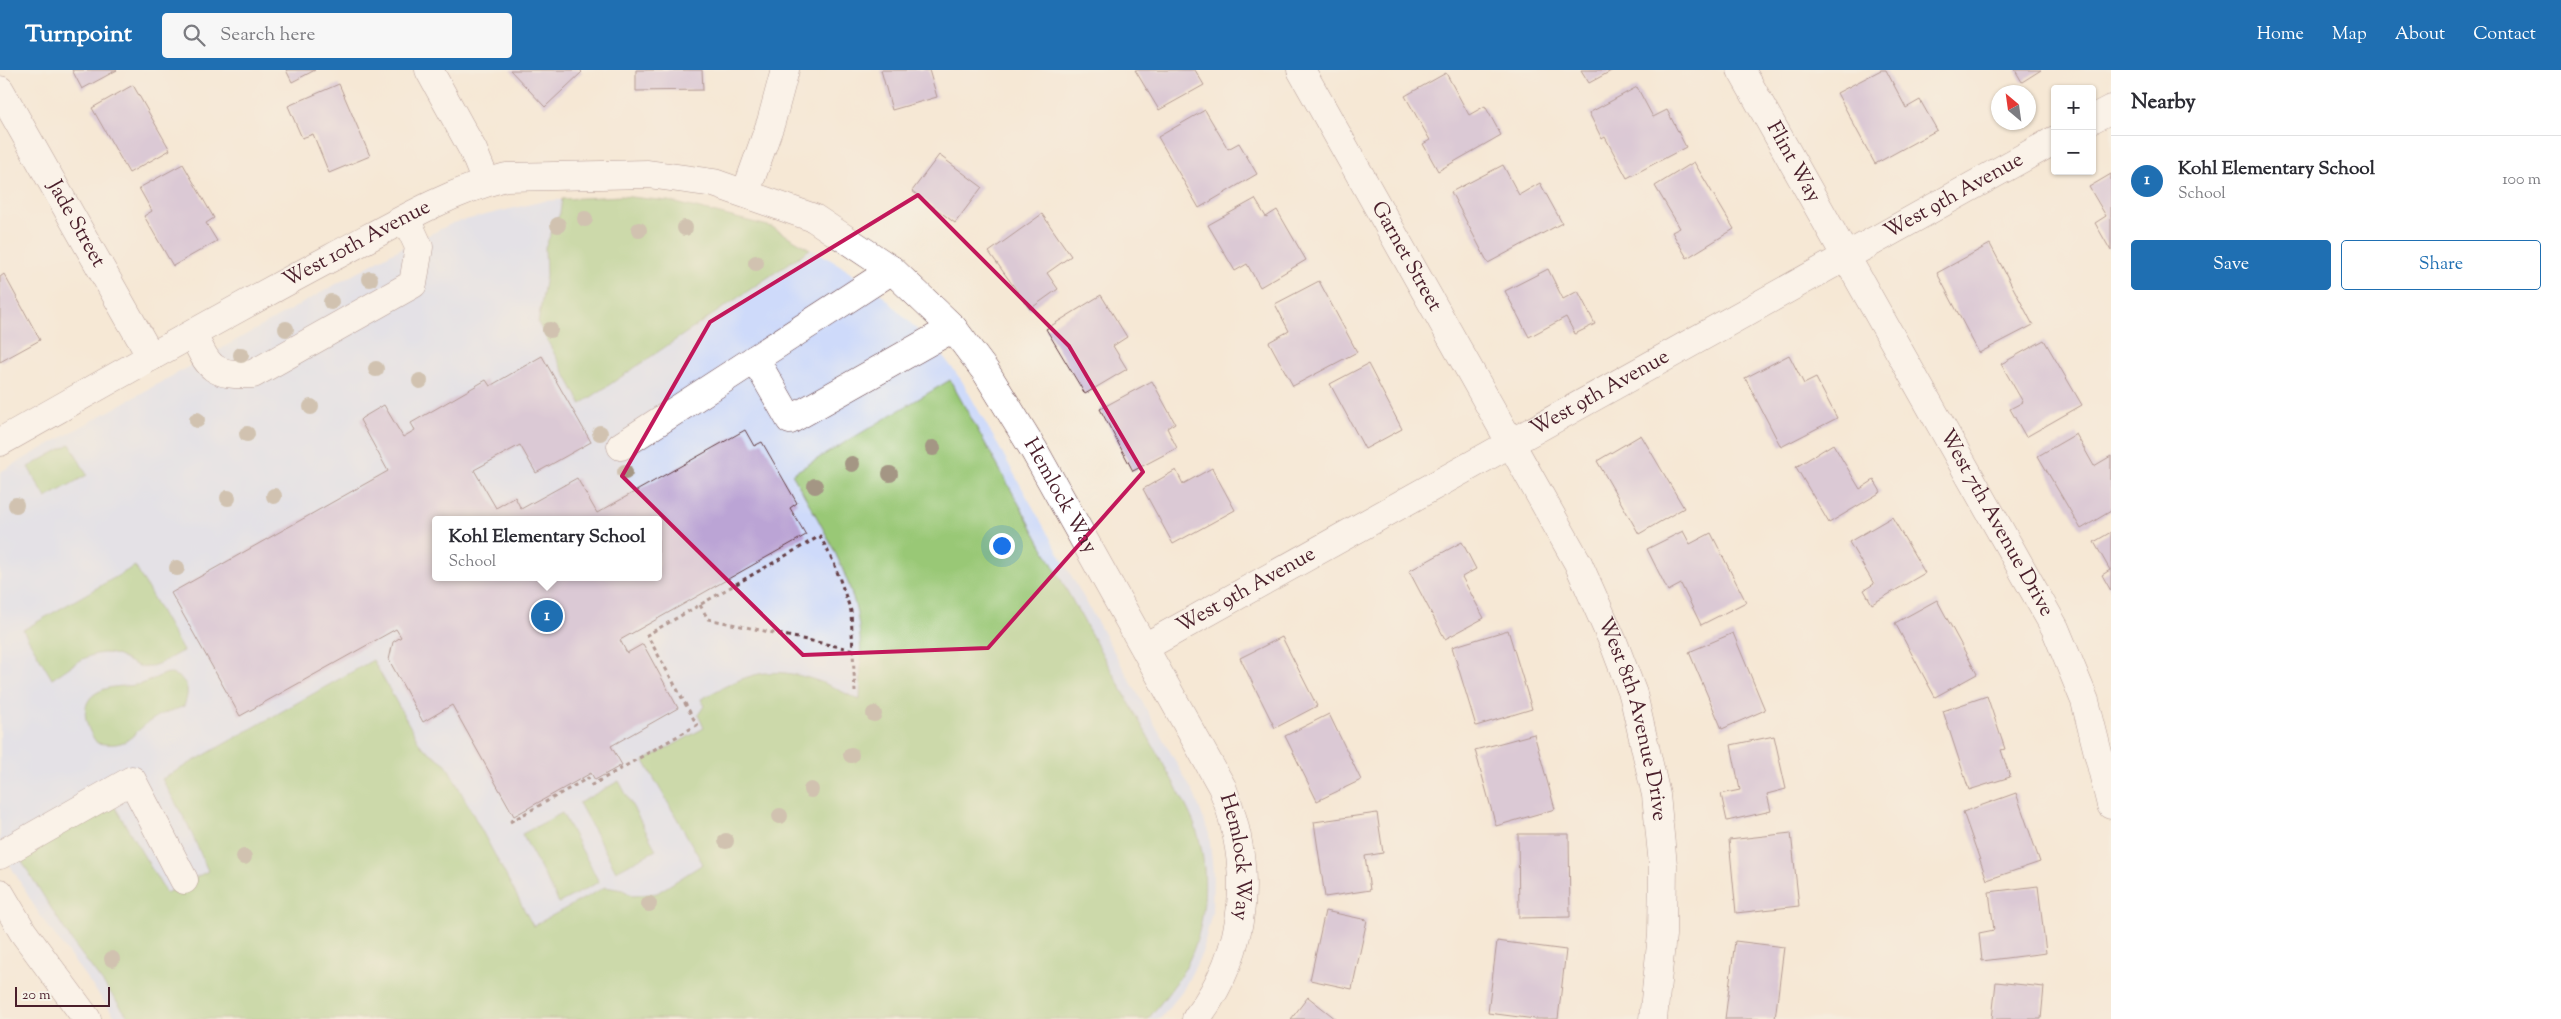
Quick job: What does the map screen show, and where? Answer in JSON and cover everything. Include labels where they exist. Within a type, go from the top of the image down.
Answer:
[{"type":"street","points":[[429,70],[473,150],[486,182]]},
{"type":"street","points":[[746,192],[771,122],[785,70]]},
{"type":"street","name":"Garnet Street","points":[[1301,70],[1510,444]]},
{"type":"street","name":"Flint Way","points":[[1742,70],[1845,256]]},
{"type":"street","name":"Jade Street","points":[[0,90],[151,357]]},
{"type":"street","points":[[2096,117],[2111,109]]},
{"type":"street","name":"West 9th Avenue","points":[[1145,647],[2051,142]]},
{"type":"street","name":"West 10th Avenue","points":[[0,442],[406,218],[444,199],[486,182],[506,178],[648,174],[714,182],[746,192]]},
{"type":"street","name":"Hemlock Way","points":[[746,192],[814,218],[892,270],[953,328],[986,372],[1029,442],[1222,787],[1233,815],[1242,857],[1243,881],[1240,922],[1230,958],[1221,980],[1196,1019]]},
{"type":"street","points":[[193,334],[206,363],[229,375],[253,374],[413,284],[419,247],[406,218]]},
{"type":"street","name":"West 7th Avenue Drive","points":[[1845,256],[2056,628],[2085,701],[2111,805]]},
{"type":"street","points":[[621,446],[892,270]]},
{"type":"street","points":[[755,359],[790,420],[953,328]]},
{"type":"street","name":"West 8th Avenue Drive","points":[[1510,444],[1578,563],[1614,644],[1633,694],[1656,795],[1663,865],[1662,935],[1653,1019]]},
{"type":"street","points":[[0,855],[132,780],[184,880]]},
{"type":"street","points":[[0,893],[23,932],[87,1019]]},
{"type":"path","points":[[510,822],[588,778],[592,785],[697,725],[647,635],[820,536],[834,563],[851,611],[855,692]]},
{"type":"path","points":[[700,606],[708,619],[854,650]]},
{"type":"highlighted area","points":[[918,195],[1069,346],[1143,472],[988,648],[803,655],[622,476],[710,322]]},
{"type":"shaded area","points":[[621,196],[668,201],[772,227],[838,264],[881,294],[940,352],[962,381],[1195,796],[1209,834],[1213,871],[1212,912],[1202,953],[1182,992],[1160,1019],[117,1019],[39,914],[0,848],[0,472],[392,253],[453,223],[544,201]]},
{"type":"green space","points":[[621,196],[668,201],[772,227],[810,249],[581,404],[538,323],[546,276],[545,247],[560,213],[562,199]]},
{"type":"green space","points":[[950,380],[1176,787],[1191,816],[1198,835],[1202,851],[1205,886],[1204,904],[1197,939],[1184,970],[1172,989],[1148,1019],[130,1019],[73,943],[19,857],[112,802],[166,893],[208,871],[188,825],[162,779],[373,660],[421,746],[446,764],[533,926],[605,887],[623,890],[633,896],[657,893],[703,864],[644,761],[704,728],[698,715],[704,706],[701,699],[732,683],[759,674],[772,672],[803,676],[831,686],[860,700],[859,625],[849,584],[835,552],[792,474]]},
{"type":"green space","points":[[70,444],[87,475],[46,498],[28,467]]},
{"type":"green space","points":[[135,566],[183,651],[148,667],[134,664],[114,654],[96,654],[76,663],[52,679],[23,630]]},
{"type":"green space","points":[[168,673],[180,678],[186,685],[187,694],[184,706],[155,718],[124,742],[118,744],[97,743],[89,730],[85,715],[88,701],[93,695],[104,689],[147,682]]},
{"type":"green space","points":[[619,781],[656,850],[616,871],[579,803]]},
{"type":"green space","points":[[562,813],[599,882],[559,903],[522,834]]},
{"type":"building","points":[[72,70],[117,70],[82,89]]},
{"type":"building","points":[[286,70],[315,70],[292,82]]},
{"type":"building","points":[[510,70],[580,70],[582,72],[545,107]]},
{"type":"building","points":[[636,70],[702,70],[703,90],[636,91]]},
{"type":"building","points":[[881,70],[929,70],[937,97],[892,110]]},
{"type":"building","points":[[1135,70],[1195,70],[1204,85],[1159,110]]},
{"type":"building","points":[[1581,70],[1613,70],[1589,83]]},
{"type":"building","points":[[1881,70],[1886,70],[1906,108],[1920,100],[1937,130],[1875,164],[1837,93]]},
{"type":"building","points":[[2015,70],[2041,70],[2022,82]]},
{"type":"building","points":[[1446,73],[1469,115],[1485,106],[1501,135],[1438,171],[1423,144],[1430,140],[1405,96]]},
{"type":"building","points":[[339,84],[370,156],[329,173],[313,134],[302,138],[288,106]]},
{"type":"building","points":[[133,85],[170,150],[129,173],[92,108]]},
{"type":"building","points":[[1637,87],[1653,117],[1667,110],[1686,147],[1627,178],[1605,137],[1602,139],[1589,113]]},
{"type":"building","points":[[1205,110],[1228,149],[1239,143],[1257,174],[1199,208],[1158,137]]},
{"type":"building","points":[[939,155],[982,187],[955,223],[912,191]]},
{"type":"building","points":[[1694,162],[1734,229],[1687,258],[1672,232],[1680,228],[1655,186]]},
{"type":"building","points":[[183,164],[214,218],[206,223],[217,241],[173,266],[144,216],[152,211],[139,188]]},
{"type":"building","points":[[1503,165],[1519,195],[1540,183],[1562,223],[1488,263],[1451,192]]},
{"type":"building","points":[[2111,174],[2111,251],[2095,223],[2106,216],[2089,187]]},
{"type":"building","points":[[1255,199],[1266,217],[1277,210],[1306,260],[1260,287],[1247,264],[1235,271],[1208,225]]},
{"type":"building","points":[[1042,214],[1071,256],[1047,273],[1058,289],[1030,309],[989,252]]},
{"type":"building","points":[[1990,244],[2033,325],[1979,353],[1937,273]]},
{"type":"building","points":[[1548,269],[1563,299],[1578,291],[1595,324],[1575,334],[1566,317],[1529,337],[1505,291]]},
{"type":"building","points":[[4,274],[40,340],[0,362],[0,277]]},
{"type":"building","points":[[1319,281],[1357,352],[1293,386],[1269,342],[1289,331],[1275,304]]},
{"type":"building","points":[[1101,295],[1127,337],[1113,346],[1127,369],[1085,394],[1046,329]]},
{"type":"building","points":[[2044,340],[2082,405],[2026,437],[2010,409],[2023,402],[2001,364]]},
{"type":"building","points":[[1789,355],[1804,384],[1816,378],[1837,418],[1781,447],[1745,378]]},
{"type":"building","points":[[542,356],[591,442],[536,473],[520,445],[474,470],[496,508],[515,497],[521,509],[577,478],[597,513],[745,430],[754,446],[762,442],[797,503],[790,508],[806,535],[620,640],[627,653],[643,644],[678,708],[611,746],[622,765],[595,780],[591,773],[514,816],[452,705],[423,722],[389,660],[393,642],[401,637],[396,629],[240,716],[171,593],[388,471],[360,420],[362,418],[384,405],[403,437],[415,430],[411,423],[486,380],[490,386]]},
{"type":"building","points":[[1368,364],[1402,429],[1365,449],[1330,384]]},
{"type":"building","points":[[1152,381],[1175,423],[1167,428],[1177,448],[1133,471],[1100,409]]},
{"type":"building","points":[[2076,434],[2094,466],[2111,456],[2111,511],[2081,529],[2038,456]]},
{"type":"building","points":[[1641,435],[1684,508],[1639,534],[1597,461]]},
{"type":"building","points":[[1833,444],[1860,489],[1874,480],[1881,492],[1829,523],[1796,467]]},
{"type":"building","points":[[1212,468],[1235,510],[1173,544],[1143,489],[1176,470],[1183,484]]},
{"type":"building","points":[[1892,517],[1925,573],[1872,604],[1864,590],[1874,584],[1849,542]]},
{"type":"building","points":[[1683,531],[1690,544],[1711,533],[1746,602],[1701,625],[1681,584],[1668,591],[1647,549]]},
{"type":"building","points":[[2111,532],[2111,591],[2102,575],[2110,570],[2094,542]]},
{"type":"building","points":[[1462,542],[1476,569],[1462,577],[1484,618],[1445,639],[1409,571]]},
{"type":"building","points":[[1937,600],[1977,674],[1935,697],[1895,623]]},
{"type":"building","points":[[1508,630],[1532,709],[1476,726],[1452,647]]},
{"type":"building","points":[[1733,633],[1765,710],[1722,729],[1689,652]]},
{"type":"building","points":[[1282,637],[1317,706],[1275,728],[1240,658]]},
{"type":"building","points":[[1987,696],[2005,749],[2001,750],[2010,777],[1969,790],[1943,711]]},
{"type":"building","points":[[1329,714],[1361,780],[1317,801],[1285,736]]},
{"type":"building","points":[[1534,734],[1555,809],[1496,826],[1475,750]]},
{"type":"building","points":[[1774,736],[1786,789],[1767,794],[1771,811],[1727,821],[1721,794],[1740,790],[1731,745]]},
{"type":"building","points":[[2016,793],[2040,862],[1987,880],[1963,812]]},
{"type":"building","points":[[1377,813],[1383,853],[1365,856],[1370,890],[1325,897],[1314,822]]},
{"type":"building","points":[[1791,833],[1799,906],[1736,913],[1729,840]]},
{"type":"building","points":[[1518,834],[1569,834],[1570,917],[1519,918]]},
{"type":"building","points":[[2038,886],[2046,953],[1982,961],[1979,933],[1994,930],[1989,892]]},
{"type":"building","points":[[1325,911],[1367,920],[1352,989],[1310,980]]},
{"type":"building","points":[[1497,941],[1566,950],[1558,1019],[1535,1019],[1488,1013]]},
{"type":"building","points":[[1735,941],[1784,947],[1775,1019],[1725,1019]]},
{"type":"building","points":[[1996,982],[2044,987],[2041,1019],[1992,1019]]},
{"type":"building","points":[[1308,997],[1336,1019],[1291,1019]]},
{"type":"place","name":"Kohl Elementary School","points":[[547,616]]}]
